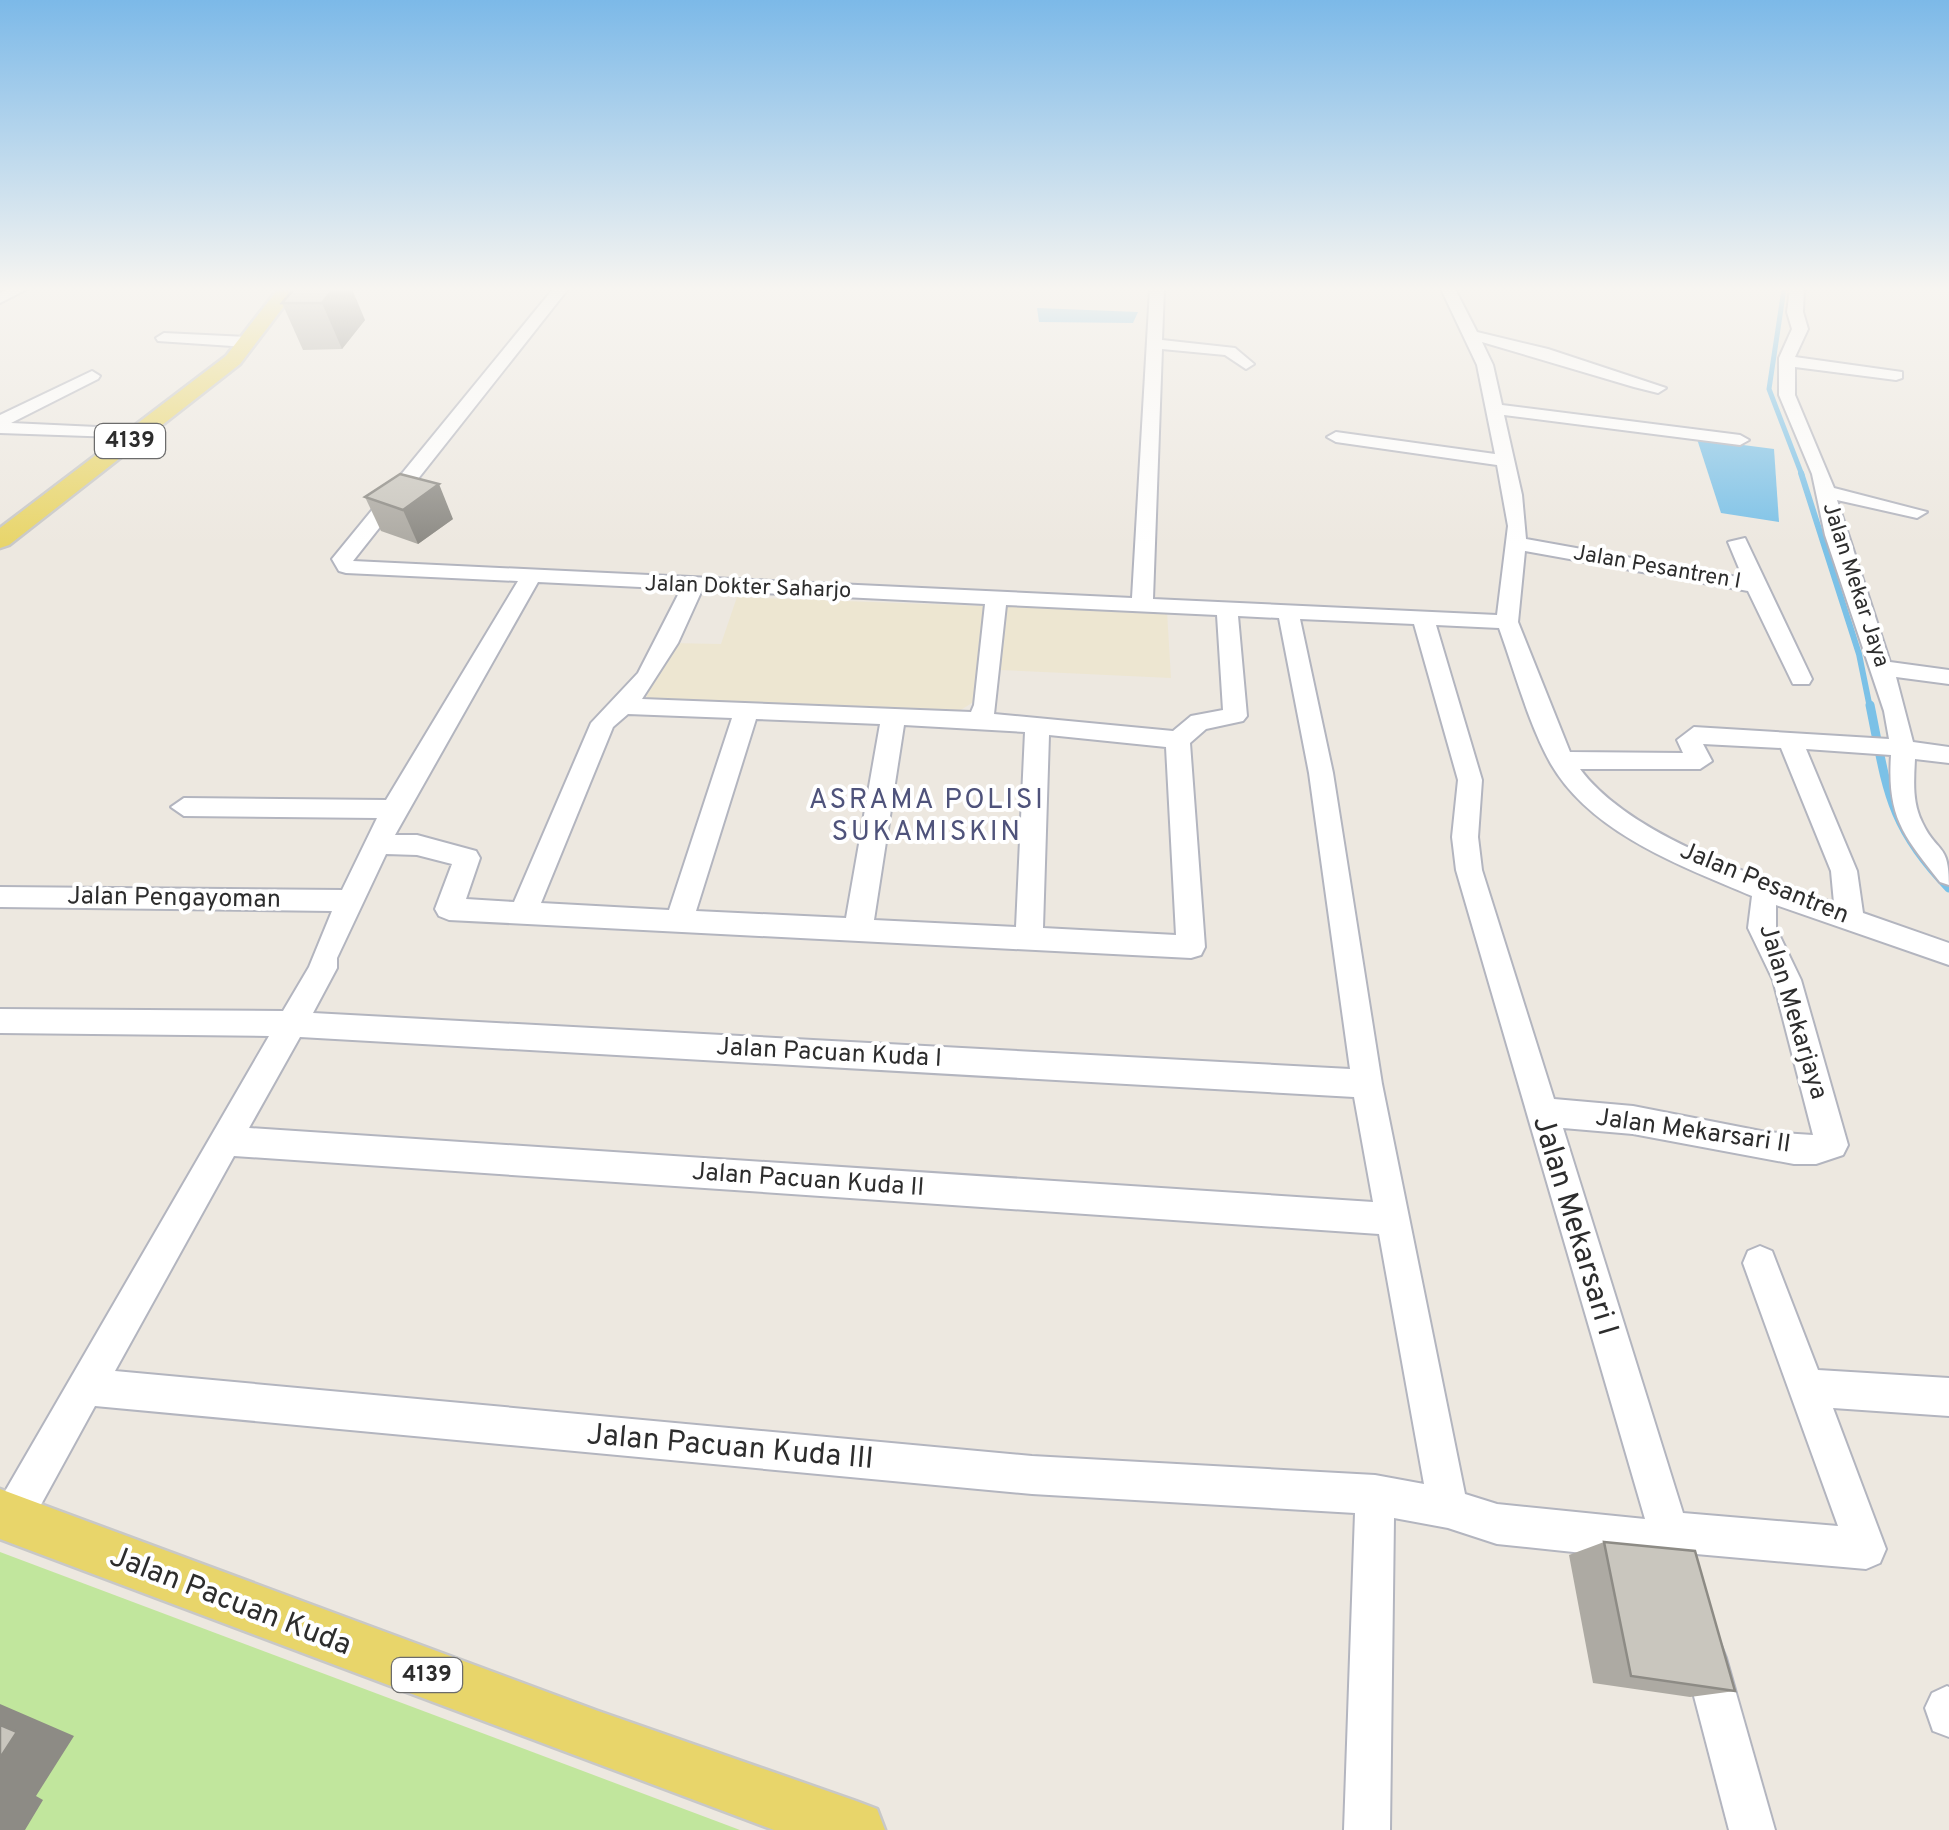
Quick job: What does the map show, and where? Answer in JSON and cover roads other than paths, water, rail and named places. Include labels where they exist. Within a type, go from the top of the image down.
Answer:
[{"type":"main road","name":"4139","points":[[0,540],[216,374]]},
{"type":"main road","name":"Jalan Pacuan Kuda","points":[[6,1516],[490,1699],[856,1830]]},
{"type":"street","name":"Jalan Dokter Saharjo","points":[[491,374],[342,558],[346,567],[530,579],[1506,622]]},
{"type":"street","points":[[1142,603],[1153,374]]},
{"type":"street","name":"Jalan Pesantren","points":[[1485,374],[1496,409],[1518,526],[1506,622],[1562,760],[1585,793],[1628,824],[1767,892],[1949,954]]},
{"type":"street","points":[[1603,374],[1658,388]]},
{"type":"street","name":"Jalan Mekar Jaya","points":[[1786,374],[1787,395],[1825,492],[1835,535],[1882,668],[1889,747],[1910,826],[1949,875]]},
{"type":"street","points":[[1891,374],[1896,375]]},
{"type":"street","points":[[0,425],[92,376]]},
{"type":"street","points":[[1496,409],[1740,440]]},
{"type":"street","points":[[0,425],[140,434]]},
{"type":"street","points":[[1336,438],[1505,461]]},
{"type":"street","points":[[1825,492],[1916,512]]},
{"type":"street","points":[[1738,542],[1756,586]]},
{"type":"street","name":"Jalan Pesantren I","points":[[1516,543],[1756,586],[1801,678]]},
{"type":"street","points":[[6,1516],[86,1387],[292,1024],[323,968],[323,958],[348,901],[394,809],[530,579]]},
{"type":"street","points":[[523,913],[603,723],[626,706],[651,675],[693,586]]},
{"type":"street","points":[[979,720],[986,704],[996,598]]},
{"type":"street","points":[[626,706],[894,720],[979,720],[1038,730],[1178,740],[1199,722],[1235,716],[1227,607]]},
{"type":"street","points":[[1288,612],[1321,773],[1367,1084],[1448,1508]]},
{"type":"street","name":"Jalan Mekarsari I","points":[[1423,618],[1470,780],[1466,837],[1470,870],[1539,1112],[1672,1537],[1752,1830]]},
{"type":"street","points":[[1882,668],[1949,676]]},
{"type":"street","points":[[680,922],[746,712]]},
{"type":"street","points":[[858,932],[894,720]]},
{"type":"street","points":[[1030,941],[1038,730]]},
{"type":"street","points":[[1562,760],[1700,761],[1689,740],[1694,735],[1889,747],[1949,755]]},
{"type":"street","points":[[377,844],[417,845],[467,858],[449,910],[1191,947],[1178,740]]},
{"type":"street","points":[[1790,740],[1844,871],[1850,920]]},
{"type":"street","points":[[184,807],[394,809]]},
{"type":"street","name":"Jalan Mekarjaya","points":[[1767,892],[1761,907],[1762,928],[1787,980],[1830,1132]]},
{"type":"street","name":"Jalan Pengayoman","points":[[0,897],[348,901]]},
{"type":"street","name":"Jalan Pacuan Kuda I","points":[[0,1021],[292,1024],[1367,1084]]},
{"type":"street","name":"Jalan Mekarsari II","points":[[1539,1112],[1631,1120],[1775,1147],[1823,1150],[1832,1145],[1830,1132]]},
{"type":"street","name":"Jalan Pacuan Kuda II","points":[[223,1141],[1394,1219]]},
{"type":"street","points":[[1760,1263],[1808,1388],[1949,1397]]},
{"type":"street","name":"Jalan Pacuan Kuda III","points":[[86,1387],[1032,1474],[1376,1495],[1448,1508],[1497,1524],[1866,1549],[1808,1388]]},
{"type":"street","points":[[1368,1830],[1376,1495]]},
{"type":"water","points":[[1697,439],[1774,449],[1779,522],[1721,513]]},
{"type":"waterway","points":[[1771,374],[1769,389],[1802,475]]},
{"type":"waterway","points":[[1801,473],[1859,654],[1870,708]]},
{"type":"waterway","points":[[1870,705],[1893,804],[1913,844],[1949,888]]},
{"type":"district","name":"ASRAMA POLISI SUKAMISKIN","points":[[927,817]]}]
